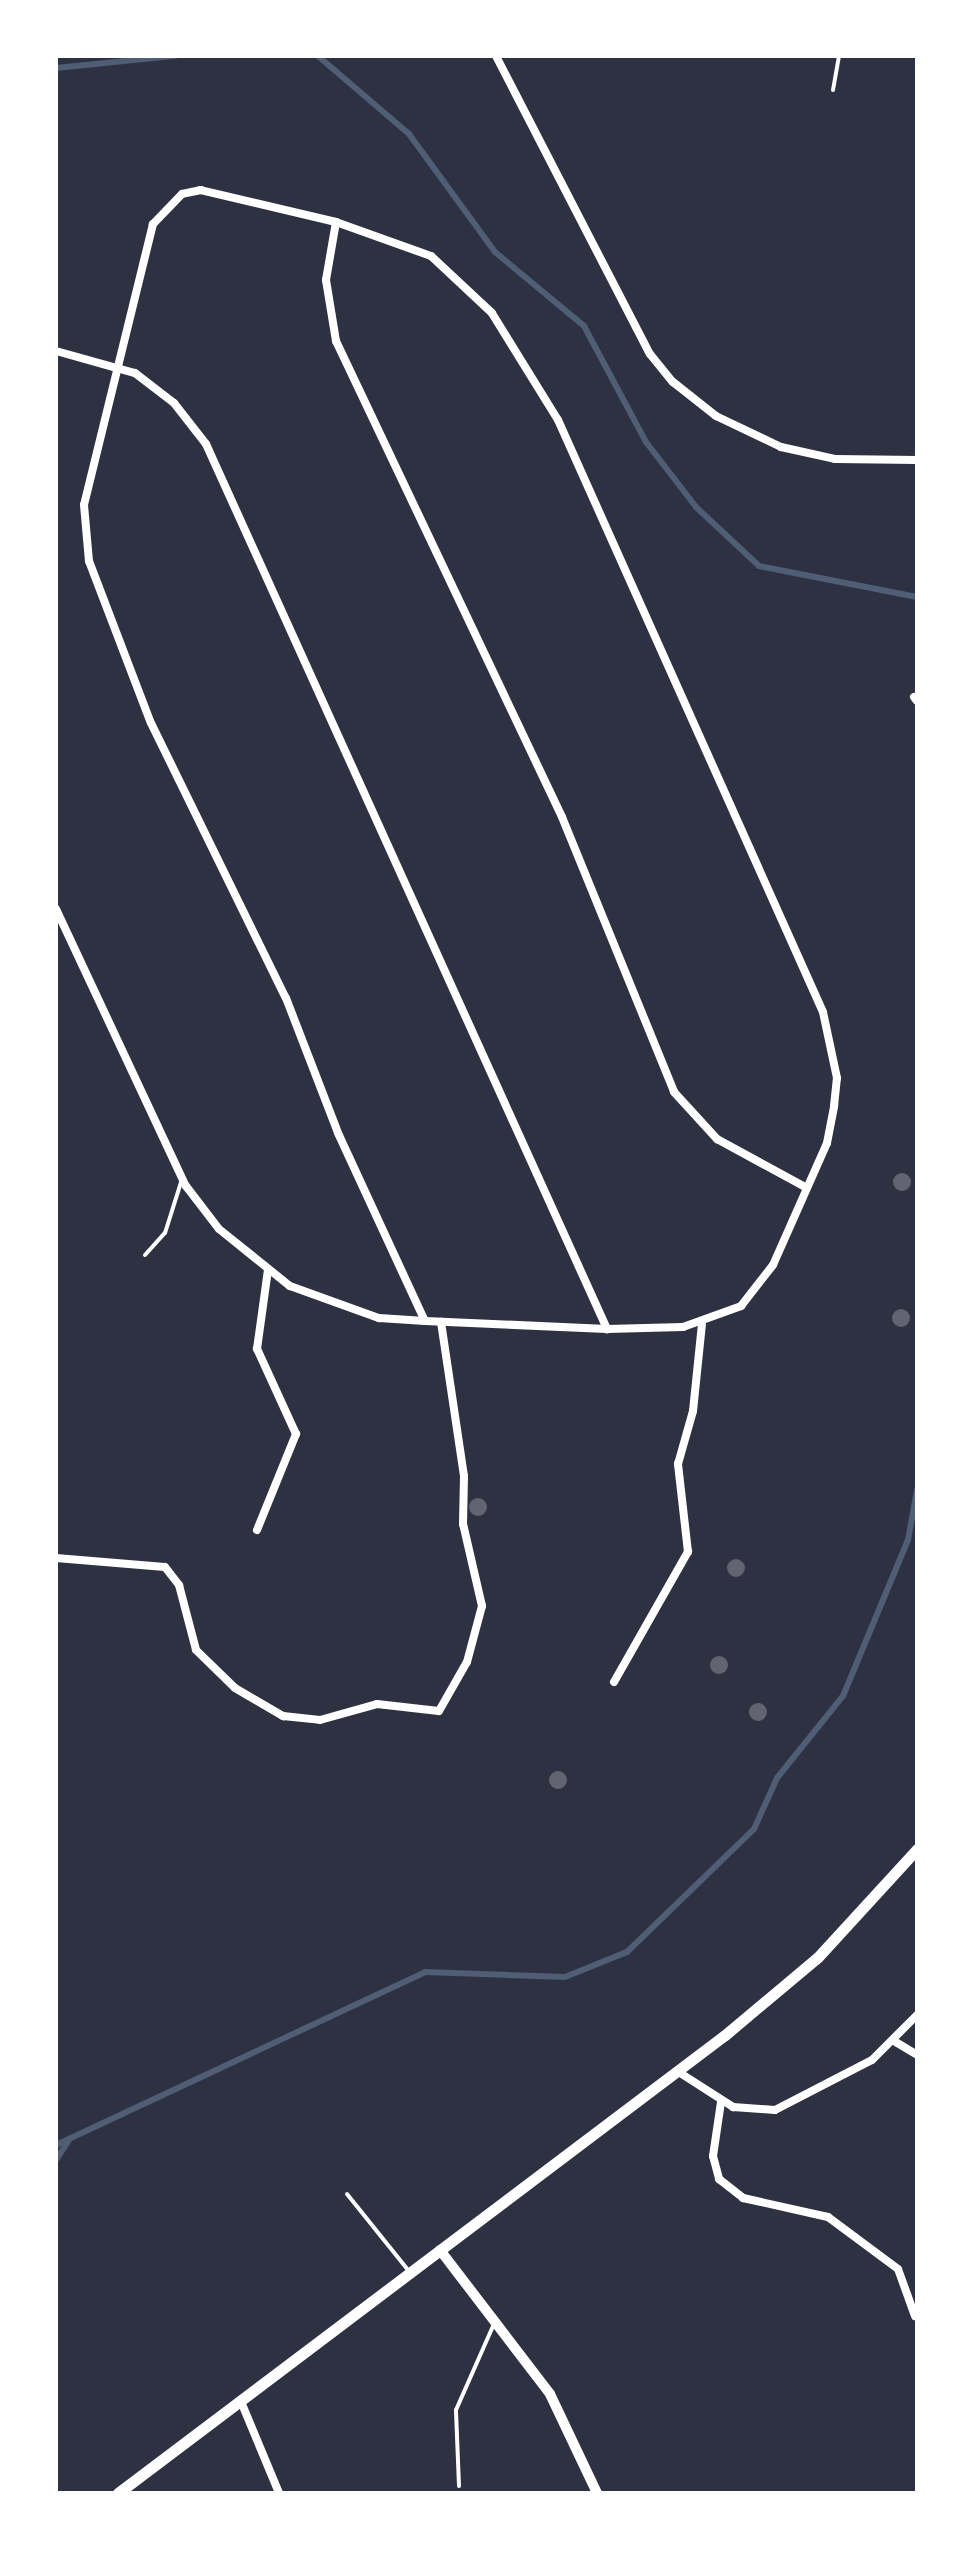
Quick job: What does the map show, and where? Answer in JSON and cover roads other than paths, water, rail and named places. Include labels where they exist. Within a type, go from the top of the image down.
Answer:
[{"type":"main road","points":[[118,2493],[242,2404],[677,2071],[818,1957],[917,1849]]},
{"type":"street","points":[[496,56],[650,354],[673,382],[716,416],[781,447],[835,459],[917,460]]},
{"type":"street","points":[[56,909],[182,1179],[219,1229],[268,1270],[334,1306],[425,1321],[441,1322],[607,1329],[702,1324],[741,1306],[773,1265],[807,1188],[834,1106],[828,1026],[558,420],[520,352],[466,283],[431,256],[336,222],[201,190],[182,194],[153,224],[88,474],[89,561],[151,723],[279,984],[425,1321]]},
{"type":"street","points":[[336,222],[326,294],[336,341],[562,817],[674,1092],[717,1139],[807,1188]]},
{"type":"street","points":[[56,351],[116,364],[155,387],[206,444],[607,1329]]},
{"type":"street","points":[[257,1530],[296,1434],[257,1349],[268,1270]]},
{"type":"street","points":[[56,1558],[165,1567],[179,1585],[196,1650],[235,1688],[283,1716],[320,1720],[377,1704],[435,1713],[446,1703],[478,1631],[482,1591],[463,1524],[464,1476],[441,1322]]},
{"type":"street","points":[[614,1682],[688,1552],[678,1464],[695,1401],[702,1324]]},
{"type":"street","points":[[677,2071],[721,2102],[753,2111],[801,2102],[894,2041],[917,2015]]},
{"type":"street","points":[[894,2041],[917,2055]]},
{"type":"street","points":[[721,2102],[713,2156],[719,2179],[743,2198],[828,2217],[898,2269],[915,2316]]},
{"type":"street","points":[[440,2250],[550,2394],[597,2493]]},
{"type":"street","points":[[242,2404],[279,2493]]},
{"type":"lane","points":[[833,90],[839,56]]},
{"type":"lane","points":[[145,1255],[165,1233],[182,1179]]},
{"type":"lane","points":[[347,2194],[411,2273]]},
{"type":"lane","points":[[459,2486],[456,2410],[495,2321]]},
{"type":"waterway","points":[[56,68],[175,56]]},
{"type":"waterway","points":[[318,56],[409,134],[495,252],[584,326],[646,442],[696,507],[759,566],[917,597]]},
{"type":"waterway","points":[[56,2145],[425,1972],[565,1977],[627,1952],[754,1829],[777,1778],[843,1696],[908,1540],[917,1490]]},
{"type":"waterway","points":[[56,2160],[69,2140]]}]
